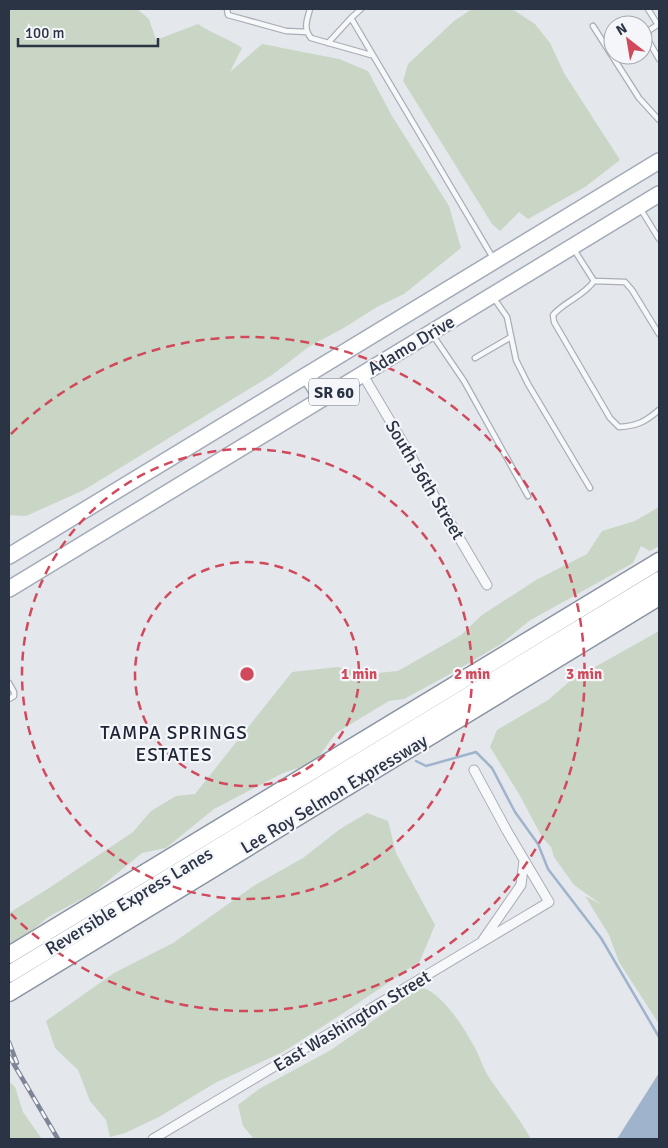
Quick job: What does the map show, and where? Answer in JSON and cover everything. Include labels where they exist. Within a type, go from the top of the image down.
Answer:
[{"type":"highway","name":"Lee Roy Selmon Expressway","points":[[9,955],[659,561]]},
{"type":"highway","name":"Reversible Express Lanes","points":[[9,974],[659,580]]},
{"type":"highway","name":"Lee Roy Selmon Expressway","points":[[9,993],[659,597]]},
{"type":"main road","name":"Adamo Drive","points":[[9,556],[659,162]]},
{"type":"main road","name":"Adamo Drive","points":[[9,589],[659,194]]},
{"type":"main road","points":[[495,261],[509,285]]},
{"type":"main road","points":[[308,375],[322,399]]},
{"type":"street","name":"South 56th Street","points":[[363,375],[487,585]]},
{"type":"street","points":[[474,770],[524,860],[522,885],[480,945]]},
{"type":"street","name":"East Washington Street","points":[[153,1139],[549,902],[524,860]]},
{"type":"lane","points":[[227,9],[228,15],[286,31],[307,32]]},
{"type":"lane","points":[[310,9],[305,26],[311,38],[371,55]]},
{"type":"lane","points":[[328,42],[361,9]]},
{"type":"lane","points":[[648,9],[659,24],[648,32],[648,40],[659,58]]},
{"type":"lane","points":[[351,18],[371,55],[495,261]]},
{"type":"lane","points":[[593,26],[640,98],[659,120]]},
{"type":"lane","points":[[639,206],[659,239]]},
{"type":"lane","points":[[572,247],[594,281]]},
{"type":"lane","points":[[594,281],[624,282],[632,290],[659,334]]},
{"type":"lane","points":[[594,281],[589,288],[558,309],[553,315],[554,322],[610,418],[619,427],[637,426],[659,410]]},
{"type":"lane","points":[[493,296],[507,317],[516,360],[528,384],[590,488]]},
{"type":"lane","points":[[431,333],[464,381],[528,496]]},
{"type":"lane","points":[[476,358],[511,337]]},
{"type":"lane","points":[[9,683],[14,696],[9,699]]},
{"type":"green space","points":[[9,9],[137,9],[149,19],[156,40],[198,24],[242,48],[230,72],[262,44],[339,59],[368,71],[392,116],[449,206],[461,248],[404,294],[377,307],[310,346],[272,375],[84,490],[26,516],[9,515]]},
{"type":"green space","points":[[472,9],[512,9],[535,24],[550,43],[564,73],[620,160],[585,187],[528,219],[519,212],[500,231],[492,224],[403,81],[408,64],[454,21]]},
{"type":"green space","points":[[659,507],[659,546],[650,551],[641,546],[633,563],[529,621],[501,644],[450,674],[404,699],[389,701],[336,733],[314,763],[283,773],[214,809],[166,848],[142,853],[93,893],[48,917],[30,932],[9,944],[9,913],[133,832],[151,811],[176,796],[195,794],[292,672],[338,667],[367,674],[398,671],[461,635],[482,615],[536,580],[587,554],[602,531],[635,521]]},
{"type":"green space","points":[[659,631],[659,1024],[619,962],[609,935],[585,896],[602,905],[574,885],[554,857],[551,847],[542,837],[519,794],[490,747],[497,730],[548,700],[570,681]]},
{"type":"green space","points":[[367,813],[388,821],[396,853],[435,925],[420,961],[283,1052],[215,1083],[159,1117],[125,1133],[110,1137],[106,1120],[90,1101],[78,1070],[55,1048],[46,1021],[114,973],[173,943],[255,885],[303,858],[340,829]]},
{"type":"green space","points":[[421,987],[437,996],[452,1012],[465,1030],[488,1075],[531,1139],[254,1139],[243,1126],[238,1105],[259,1089],[331,1050]]},
{"type":"green space","points":[[9,1081],[15,1087],[23,1112],[42,1139],[9,1139]]},
{"type":"water","points":[[659,1073],[659,1139],[617,1139]]},
{"type":"waterway","points":[[416,761],[426,766],[476,752],[492,768],[515,812],[538,844],[548,869],[601,938],[659,1037]]},
{"type":"railway","points":[[9,1042],[17,1063]]},
{"type":"railway","points":[[9,1056],[58,1139]]},
{"type":"district","name":"TAMPA SPRINGS ESTATES","points":[[174,743]]}]
